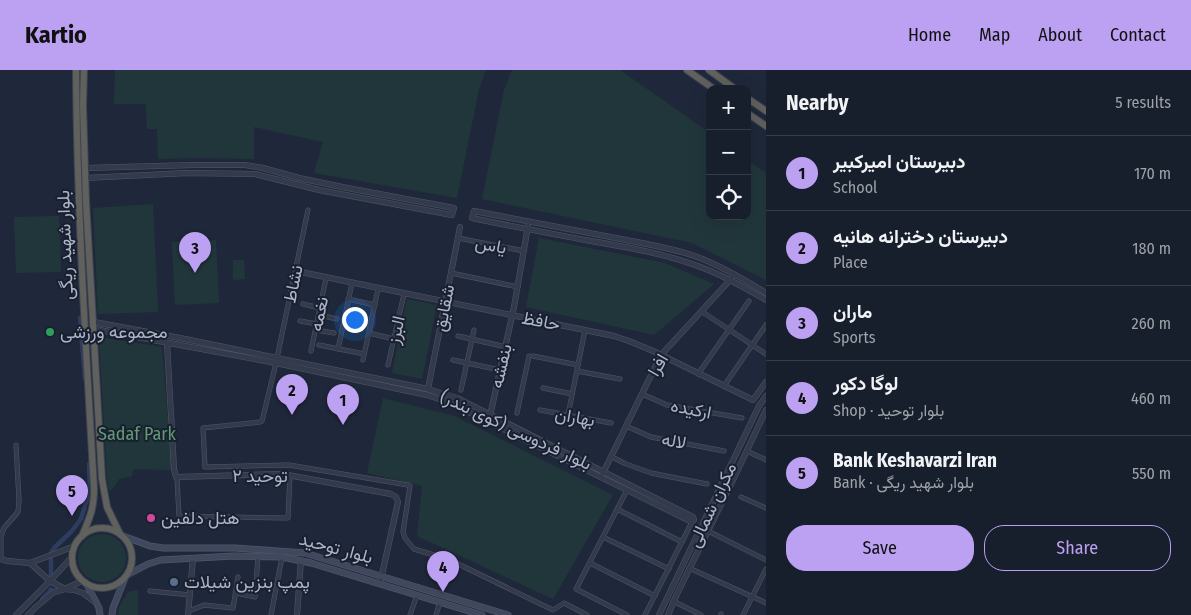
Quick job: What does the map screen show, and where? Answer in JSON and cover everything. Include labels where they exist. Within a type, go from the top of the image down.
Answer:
[{"type":"highway","name":"بلوار شهید ریگی","points":[[76,70],[81,276],[94,488],[94,504],[82,536]]},
{"type":"highway","name":"بلوار شهید ریگی","points":[[84,70],[85,178],[90,275],[97,326],[102,479],[107,507],[122,535]]},
{"type":"highway","points":[[687,70],[708,85]]},
{"type":"highway","points":[[709,70],[730,85]]},
{"type":"highway","points":[[751,101],[766,111]]},
{"type":"highway","points":[[751,115],[766,126]]},
{"type":"highway","points":[[101,528],[114,530],[122,535],[130,547],[132,555],[132,563],[126,576],[110,587],[102,588],[84,582],[76,572],[72,557],[74,546],[82,536],[94,529],[101,528]]},
{"type":"main road","name":"بلوار توحید","points":[[122,535],[150,546],[163,548],[249,548],[306,552],[508,615]]},
{"type":"main road","name":"بلوار توحید","points":[[126,576],[155,561],[234,556],[282,557],[301,560],[440,602],[465,613],[482,615]]},
{"type":"main road","points":[[112,615],[126,576]]},
{"type":"main road","points":[[84,582],[99,608],[100,615]]},
{"type":"street","points":[[85,168],[245,165],[342,187],[454,208],[452,215],[319,190],[263,176],[244,174],[85,178]]},
{"type":"street","points":[[244,174],[245,165]]},
{"type":"street","points":[[98,168],[98,177]]},
{"type":"street","points":[[387,203],[389,196]]},
{"type":"street","name":"نشاط","points":[[308,210],[277,361],[262,420],[260,422],[203,428],[205,467],[289,465],[408,485],[410,486],[403,532],[405,538],[414,548],[450,560],[552,610],[564,603],[587,615]]},
{"type":"street","points":[[766,293],[736,274],[700,258],[675,250],[474,211],[472,218],[649,252],[681,260],[707,269],[766,300]]},
{"type":"street","name":"بنفشه","points":[[488,422],[506,346],[529,221]]},
{"type":"street","name":"شقایق","points":[[428,389],[460,227]]},
{"type":"street","name":"یاس","points":[[458,238],[524,251]]},
{"type":"street","name":"حافظ","points":[[296,271],[585,330],[630,341],[753,400],[766,382]]},
{"type":"street","points":[[451,273],[518,287]]},
{"type":"street","name":"افرا","points":[[602,474],[661,355],[736,274]]},
{"type":"street","name":"نغمه","points":[[312,351],[326,278]]},
{"type":"street","points":[[338,349],[352,283]]},
{"type":"street","points":[[363,360],[378,288]]},
{"type":"street","name":"البرز","points":[[388,365],[404,294]]},
{"type":"street","points":[[348,299],[375,304]]},
{"type":"street","points":[[698,374],[749,301]]},
{"type":"street","points":[[304,304],[320,308]]},
{"type":"street","points":[[702,311],[766,354]]},
{"type":"street","points":[[318,316],[338,319]]},
{"type":"street","points":[[344,319],[371,324]]},
{"type":"street","points":[[300,321],[317,324]]},
{"type":"street","points":[[724,386],[766,325]]},
{"type":"street","name":"بلوار فردوسی (کوی بندر)","points":[[97,326],[155,333],[350,376],[428,389],[457,398],[692,519]]},
{"type":"street","name":"بلوار فردوسی (کوی بندر)","points":[[97,326],[167,343],[277,361]]},
{"type":"street","points":[[316,330],[334,333]]},
{"type":"street","points":[[461,390],[474,330]]},
{"type":"street","points":[[568,415],[585,330]]},
{"type":"street","points":[[153,340],[155,333]]},
{"type":"street","points":[[369,333],[394,339]]},
{"type":"street","points":[[458,336],[506,346]]},
{"type":"street","points":[[167,343],[174,469],[177,478],[179,516],[288,518],[290,475]]},
{"type":"street","points":[[319,345],[364,354]]},
{"type":"street","points":[[517,413],[531,356],[578,365]]},
{"type":"street","points":[[453,360],[500,370]]},
{"type":"street","points":[[577,371],[620,379]]},
{"type":"street","name":"بلوار فردوسی (کوی بندر)","points":[[350,376],[448,402],[602,474],[627,490],[692,519]]},
{"type":"street","points":[[543,388],[572,394]]},
{"type":"street","points":[[427,395],[428,389]]},
{"type":"street","name":"ارکیده","points":[[642,394],[667,405],[742,418]]},
{"type":"street","name":"مکران شمالی","points":[[659,615],[759,406],[766,396]]},
{"type":"street","name":"بهاران","points":[[540,410],[611,423]]},
{"type":"street","name":"مکران شمالی","points":[[668,615],[673,601],[766,410]]},
{"type":"street","name":"لاله","points":[[626,426],[651,438],[724,451]]},
{"type":"street","points":[[16,445],[18,512],[4,528],[1,536],[2,561],[30,563],[74,546]]},
{"type":"street","points":[[747,451],[766,460]]},
{"type":"street","points":[[612,457],[651,473],[707,484]]},
{"type":"street","name":"توحید ۲","points":[[177,478],[290,475],[391,494],[396,497],[398,507],[382,576]]},
{"type":"street","points":[[626,615],[576,590],[627,490]]},
{"type":"street","points":[[742,497],[766,508]]},
{"type":"street","points":[[617,509],[682,542]]},
{"type":"street","points":[[646,615],[692,519]]},
{"type":"street","points":[[708,531],[766,560]]},
{"type":"street","points":[[603,536],[669,569]]},
{"type":"street","points":[[236,593],[255,596],[258,556]]},
{"type":"street","points":[[16,615],[72,557]]},
{"type":"street","points":[[271,615],[282,557]]},
{"type":"street","points":[[189,613],[193,558]]},
{"type":"street","points":[[297,615],[301,560]]},
{"type":"street","points":[[30,563],[50,581],[65,589],[84,593],[97,604]]},
{"type":"street","points":[[590,563],[655,596]]},
{"type":"street","points":[[690,568],[766,603]]},
{"type":"street","points":[[743,615],[766,569]]},
{"type":"street","points":[[380,584],[382,576]]},
{"type":"street","points":[[189,613],[204,605],[233,608],[238,578]]},
{"type":"street","points":[[28,615],[54,592],[84,582]]},
{"type":"street","points":[[150,591],[190,595]]},
{"type":"street","points":[[410,615],[417,595]]},
{"type":"street","points":[[673,601],[701,615]]},
{"type":"street","points":[[436,615],[440,602]]},
{"type":"green space","points":[[115,70],[486,70],[479,89],[457,198],[314,173],[323,142],[254,127],[254,159],[158,159],[157,129],[147,129],[146,104],[114,104]]},
{"type":"green space","points":[[512,70],[620,70],[706,130],[706,220],[751,220],[751,163],[766,173],[766,280],[692,243],[482,199],[504,90]]},
{"type":"green space","points":[[153,204],[158,312],[98,314],[93,208]]},
{"type":"green space","points":[[59,216],[61,272],[16,273],[14,217]]},
{"type":"green space","points":[[539,238],[665,263],[714,284],[654,335],[526,307]]},
{"type":"green space","points":[[216,240],[219,303],[175,305],[172,242]]},
{"type":"green space","points":[[233,260],[244,260],[245,279],[233,280]]},
{"type":"green space","points":[[407,299],[437,305],[422,379],[392,373]]},
{"type":"green space","name":"Sadaf Park","points":[[99,337],[162,347],[172,470],[133,469],[132,476],[119,479],[112,490],[109,490],[107,477]]},
{"type":"green space","points":[[383,398],[454,416],[613,495],[553,599],[417,536],[422,486],[367,473]]},
{"type":"green space","points":[[97,534],[107,534],[119,541],[126,553],[126,563],[119,575],[107,582],[97,582],[89,578],[82,571],[78,563],[78,553],[82,545],[89,538]]},
{"type":"green space","points":[[138,590],[138,615],[117,615],[119,607],[128,592]]},
{"type":"waterway","points":[[80,318],[85,378]]},
{"type":"waterway","points":[[51,553],[81,519],[90,493],[89,464]]},
{"type":"waterway","points":[[51,559],[51,576]]},
{"type":"waterway","points":[[42,599],[51,589]]},
{"type":"place","name":"ماران","points":[[195,273]]},
{"type":"place","name":"مجموعه ورزشی","points":[[50,332]]},
{"type":"place","name":"دبیرستان دخترانه هانیه","points":[[292,415]]},
{"type":"place","name":"دبیرستان امیرکبیر","points":[[343,425]]},
{"type":"place","name":"Bank Keshavarzi Iran","points":[[72,516]]},
{"type":"place","name":"هتل دلفین","points":[[151,518]]},
{"type":"place","name":"پمپ بنزین شیلات","points":[[174,582]]},
{"type":"place","name":"لوگا دکور","points":[[443,592]]}]
